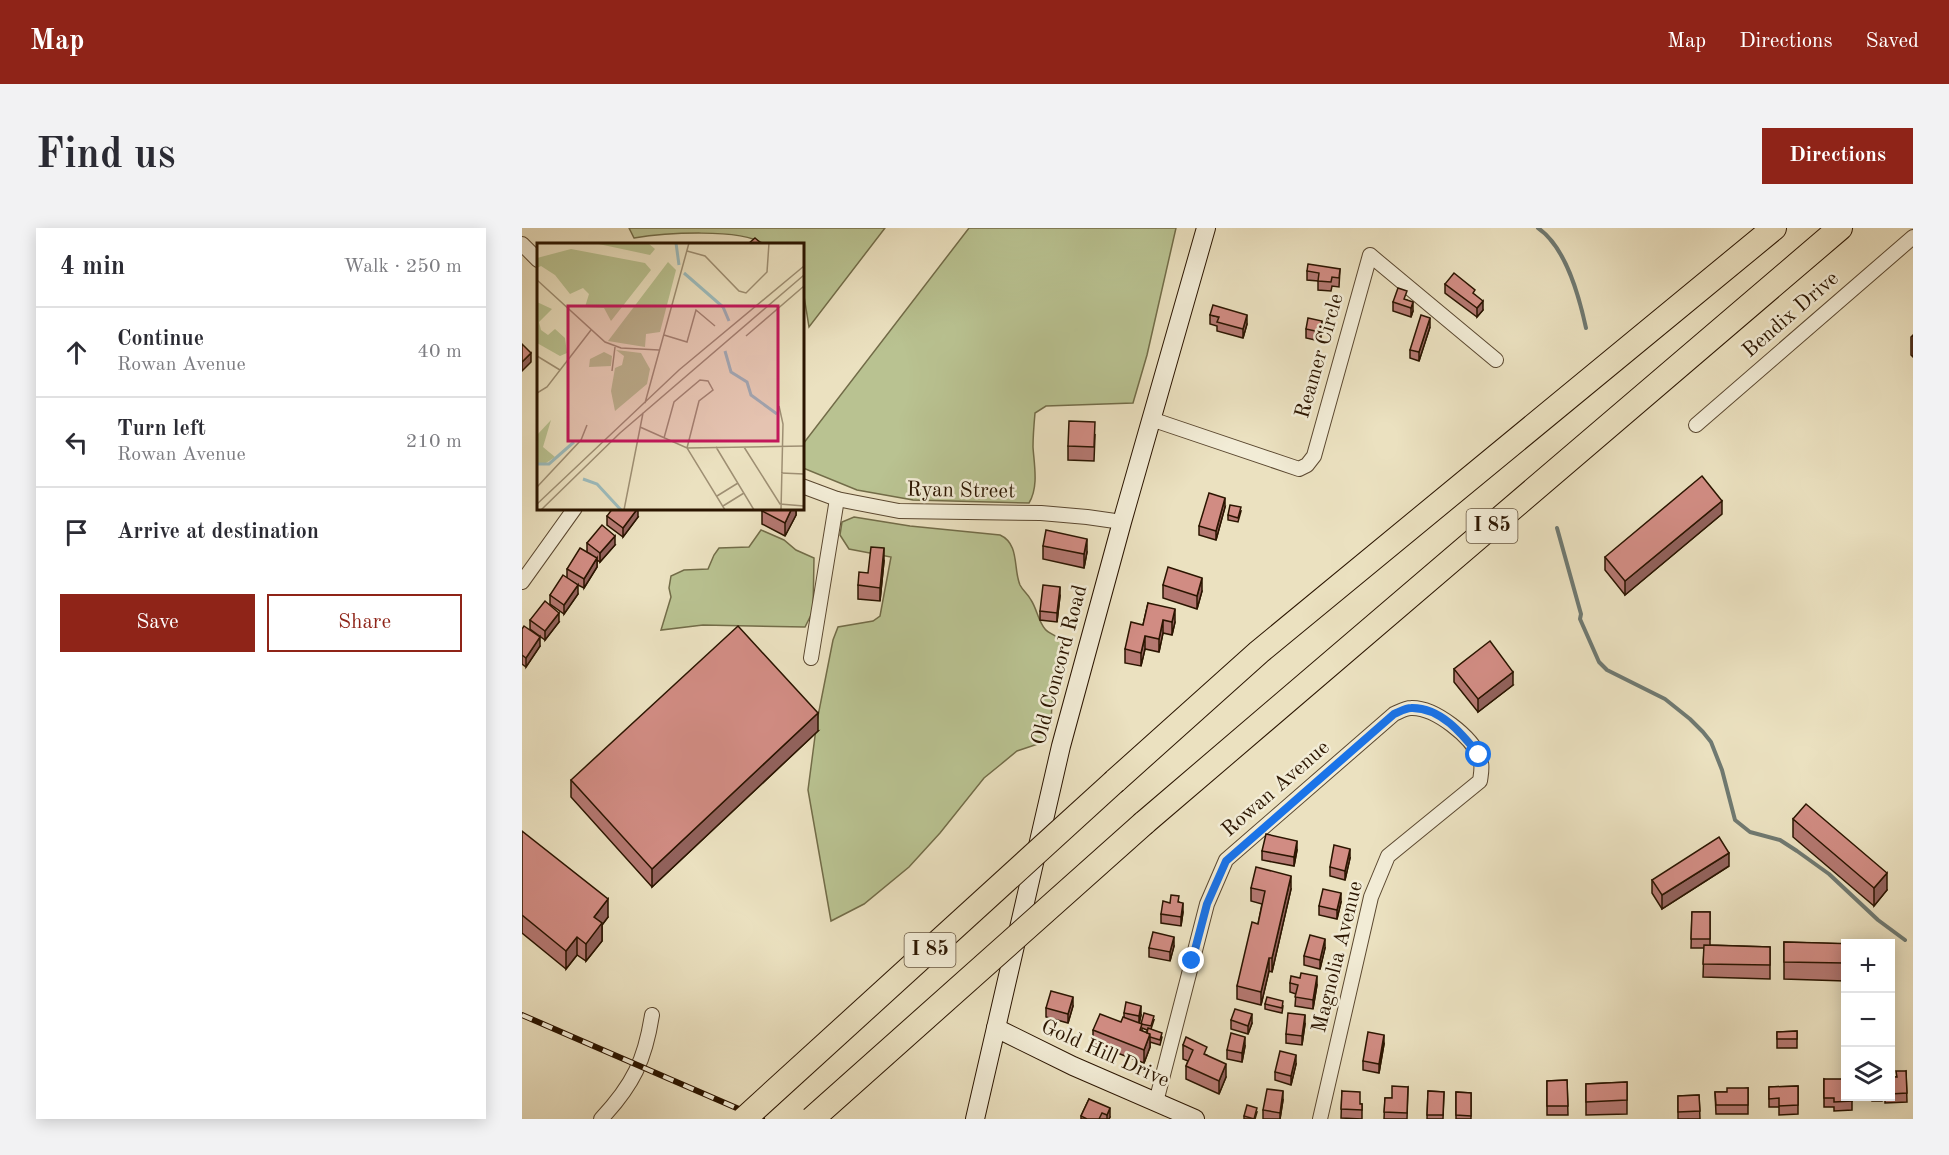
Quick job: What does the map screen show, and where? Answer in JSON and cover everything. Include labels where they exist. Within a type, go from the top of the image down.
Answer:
[{"type":"highway","name":"I 85","points":[[744,1119],[1259,652],[1774,228]]},
{"type":"highway","name":"I 85","points":[[812,1119],[1144,822],[1840,228]]},
{"type":"main road","name":"Old Concord Road","points":[[975,1119],[1061,746],[1206,228]]},
{"type":"main road","name":"Gold Hill Drive","points":[[996,1028],[1073,1066],[1195,1119]]},
{"type":"street","name":"Bendix Drive","points":[[1696,425],[1913,237]]},
{"type":"street","points":[[522,244],[537,259]]},
{"type":"street","name":"Reamer Circle","points":[[1151,419],[1299,469],[1307,465],[1314,456],[1370,255],[1496,360]]},
{"type":"street","name":"Ryan Street","points":[[804,487],[837,499],[899,511],[1041,513],[1122,522]]},
{"type":"street","points":[[811,658],[837,499]]},
{"type":"street","points":[[522,582],[574,510]]},
{"type":"street","name":"Rowan Avenue","points":[[1156,1102],[1207,904],[1226,861],[1394,714],[1410,708],[1426,710],[1442,718],[1465,737],[1479,755],[1482,765],[1481,777]]},
{"type":"street","name":"Magnolia Avenue","points":[[1320,1119],[1371,897],[1388,856],[1419,829],[1459,800],[1480,781],[1481,777]]},
{"type":"street","points":[[601,1119],[631,1082],[640,1066],[649,1038],[652,1015]]},
{"type":"green space","points":[[629,228],[885,228],[809,327],[804,296],[804,243],[762,243],[738,236],[701,233],[634,238]]},
{"type":"green space","points":[[969,228],[1176,228],[1147,355],[1133,403],[1046,406],[1035,413],[1033,447],[1035,483],[1029,503],[913,500],[857,490],[804,468],[804,443]]},
{"type":"green space","points":[[854,517],[910,526],[1000,535],[1011,544],[1020,585],[1030,598],[1043,626],[1064,642],[1052,702],[1051,724],[1044,742],[1017,751],[984,778],[909,867],[864,904],[831,921],[808,790],[817,721],[833,640],[838,627],[873,621],[880,616],[891,557],[849,549],[840,535],[842,522]]},
{"type":"green space","points":[[761,530],[784,540],[796,550],[814,558],[813,611],[805,627],[703,625],[661,630],[671,597],[669,588],[671,576],[684,570],[708,569],[719,548],[749,547]]},
{"type":"building","points":[[755,238],[761,243],[749,243]]},
{"type":"building","points":[[1308,264],[1340,269],[1339,278],[1332,277],[1331,282],[1318,281],[1319,273],[1307,271]]},
{"type":"building","points":[[1454,273],[1475,290],[1473,293],[1483,301],[1477,308],[1445,284]]},
{"type":"building","points":[[1398,288],[1407,291],[1404,299],[1413,302],[1411,308],[1393,302]]},
{"type":"building","points":[[1213,305],[1247,315],[1243,329],[1217,322],[1219,317],[1210,315]]},
{"type":"building","points":[[1421,315],[1430,318],[1419,352],[1410,350]]},
{"type":"building","points":[[1308,318],[1322,321],[1320,332],[1306,329]]},
{"type":"building","points":[[522,344],[531,353],[522,362]]},
{"type":"building","points":[[1069,421],[1095,422],[1094,447],[1068,446]]},
{"type":"building","points":[[1702,476],[1722,501],[1625,581],[1605,557]]},
{"type":"building","points":[[1209,493],[1225,498],[1216,531],[1199,526]]},
{"type":"building","points":[[1230,505],[1241,507],[1238,518],[1228,515]]},
{"type":"building","points":[[612,510],[636,510],[623,528],[607,516]]},
{"type":"building","points":[[762,510],[791,510],[785,523]]},
{"type":"building","points":[[602,525],[615,536],[600,553],[587,543]]},
{"type":"building","points":[[1046,530],[1087,539],[1084,554],[1043,546]]},
{"type":"building","points":[[871,547],[884,548],[880,588],[858,585],[859,572],[868,573]]},
{"type":"building","points":[[580,548],[597,558],[584,579],[567,569]]},
{"type":"building","points":[[1168,567],[1202,578],[1197,596],[1163,585]]},
{"type":"building","points":[[563,575],[578,585],[564,605],[550,595]]},
{"type":"building","points":[[1043,585],[1060,587],[1057,613],[1040,611]]},
{"type":"building","points":[[545,601],[559,613],[545,631],[530,620]]},
{"type":"building","points":[[1148,603],[1175,609],[1172,622],[1163,620],[1159,639],[1145,636],[1141,653],[1125,649],[1131,622],[1143,625]]},
{"type":"building","points":[[524,626],[540,637],[526,658],[522,655]]},
{"type":"building","points":[[738,626],[818,713],[652,869],[571,780]]},
{"type":"building","points":[[1490,641],[1513,672],[1478,699],[1454,669]]},
{"type":"building","points":[[1806,804],[1887,873],[1874,888],[1793,819]]},
{"type":"building","points":[[522,831],[608,899],[594,917],[602,923],[586,944],[577,937],[566,951],[522,915]]},
{"type":"building","points":[[1266,834],[1297,841],[1294,857],[1262,851]]},
{"type":"building","points":[[1719,837],[1729,853],[1662,895],[1652,880]]},
{"type":"building","points":[[1334,845],[1350,849],[1345,871],[1330,867]]},
{"type":"building","points":[[1256,867],[1291,876],[1272,958],[1269,958],[1261,992],[1237,986],[1252,922],[1258,924],[1265,891],[1251,888]]},
{"type":"building","points":[[1323,889],[1341,893],[1337,910],[1319,906]]},
{"type":"building","points":[[1171,895],[1179,896],[1178,902],[1183,903],[1181,917],[1161,914],[1163,901],[1170,903]]},
{"type":"building","points":[[1692,912],[1710,912],[1710,939],[1691,939]]},
{"type":"building","points":[[1153,932],[1174,937],[1170,952],[1149,948]]},
{"type":"building","points":[[1310,935],[1325,939],[1320,960],[1304,956]]},
{"type":"building","points":[[1784,942],[1841,944],[1841,963],[1784,962]]},
{"type":"building","points":[[1704,945],[1770,947],[1770,965],[1703,964]]},
{"type":"building","points":[[1301,973],[1317,976],[1313,1000],[1295,997],[1298,985],[1290,983],[1291,976],[1300,978]]},
{"type":"building","points":[[1051,991],[1073,997],[1068,1014],[1046,1008]]},
{"type":"building","points":[[1267,997],[1283,1001],[1282,1008],[1265,1004]]},
{"type":"building","points":[[1126,1002],[1141,1006],[1139,1016],[1124,1013]]},
{"type":"building","points":[[1235,1009],[1252,1014],[1248,1026],[1231,1020]]},
{"type":"building","points":[[1144,1013],[1154,1016],[1151,1026],[1141,1024]]},
{"type":"building","points":[[1288,1013],[1305,1015],[1302,1036],[1286,1034]]},
{"type":"building","points":[[1100,1014],[1121,1022],[1123,1017],[1142,1024],[1140,1030],[1150,1034],[1144,1050],[1093,1030]]},
{"type":"building","points":[[1148,1028],[1162,1033],[1160,1040],[1150,1037],[1147,1033]]},
{"type":"building","points":[[1797,1031],[1797,1039],[1777,1039],[1777,1032]]},
{"type":"building","points":[[1368,1032],[1384,1035],[1379,1064],[1363,1061]]},
{"type":"building","points":[[1231,1033],[1245,1037],[1242,1053],[1227,1050]]},
{"type":"building","points":[[1186,1037],[1207,1047],[1204,1054],[1226,1064],[1219,1081],[1186,1066],[1193,1050],[1183,1045]]},
{"type":"building","points":[[1280,1051],[1296,1055],[1291,1076],[1275,1072]]},
{"type":"building","points":[[1896,1071],[1906,1071],[1907,1093],[1895,1094],[1895,1077],[1897,1077]]},
{"type":"building","points":[[1824,1079],[1841,1079],[1841,1101],[1852,1101],[1834,1102],[1834,1098],[1824,1098]]},
{"type":"building","points":[[1567,1080],[1568,1106],[1547,1106],[1547,1081]]},
{"type":"building","points":[[1627,1082],[1627,1100],[1586,1102],[1586,1084]]},
{"type":"building","points":[[1392,1086],[1408,1087],[1407,1113],[1384,1112],[1385,1098],[1392,1098]]},
{"type":"building","points":[[1798,1086],[1798,1105],[1779,1106],[1779,1098],[1769,1099],[1769,1087]]},
{"type":"building","points":[[1727,1088],[1748,1088],[1748,1105],[1716,1105],[1715,1092],[1727,1092]]},
{"type":"building","points":[[1267,1089],[1283,1091],[1280,1113],[1263,1110]]},
{"type":"building","points":[[1342,1091],[1360,1092],[1362,1110],[1341,1109]]},
{"type":"building","points":[[1428,1091],[1444,1092],[1443,1115],[1427,1115]]},
{"type":"building","points":[[1456,1092],[1471,1093],[1471,1116],[1456,1115]]},
{"type":"building","points":[[1699,1095],[1700,1111],[1678,1112],[1678,1096]]},
{"type":"building","points":[[1089,1099],[1110,1108],[1107,1115],[1102,1113],[1099,1119],[1087,1119],[1081,1116]]},
{"type":"building","points":[[1247,1105],[1257,1108],[1254,1119],[1244,1116]]},
{"type":"waterway","points":[[1538,228],[1548,236],[1564,260],[1575,287],[1586,328]]},
{"type":"waterway","points":[[1557,528],[1581,614],[1580,619],[1599,662],[1607,670],[1665,699],[1703,732],[1711,742],[1722,770],[1735,820],[1750,832],[1780,840],[1797,851],[1829,874],[1878,920],[1905,940]]},
{"type":"railway","points":[[522,1015],[762,1119]]},
{"type":"route","points":[[1192,961],[1207,904],[1226,861],[1394,714],[1410,708],[1426,710],[1449,722],[1479,755]]}]
